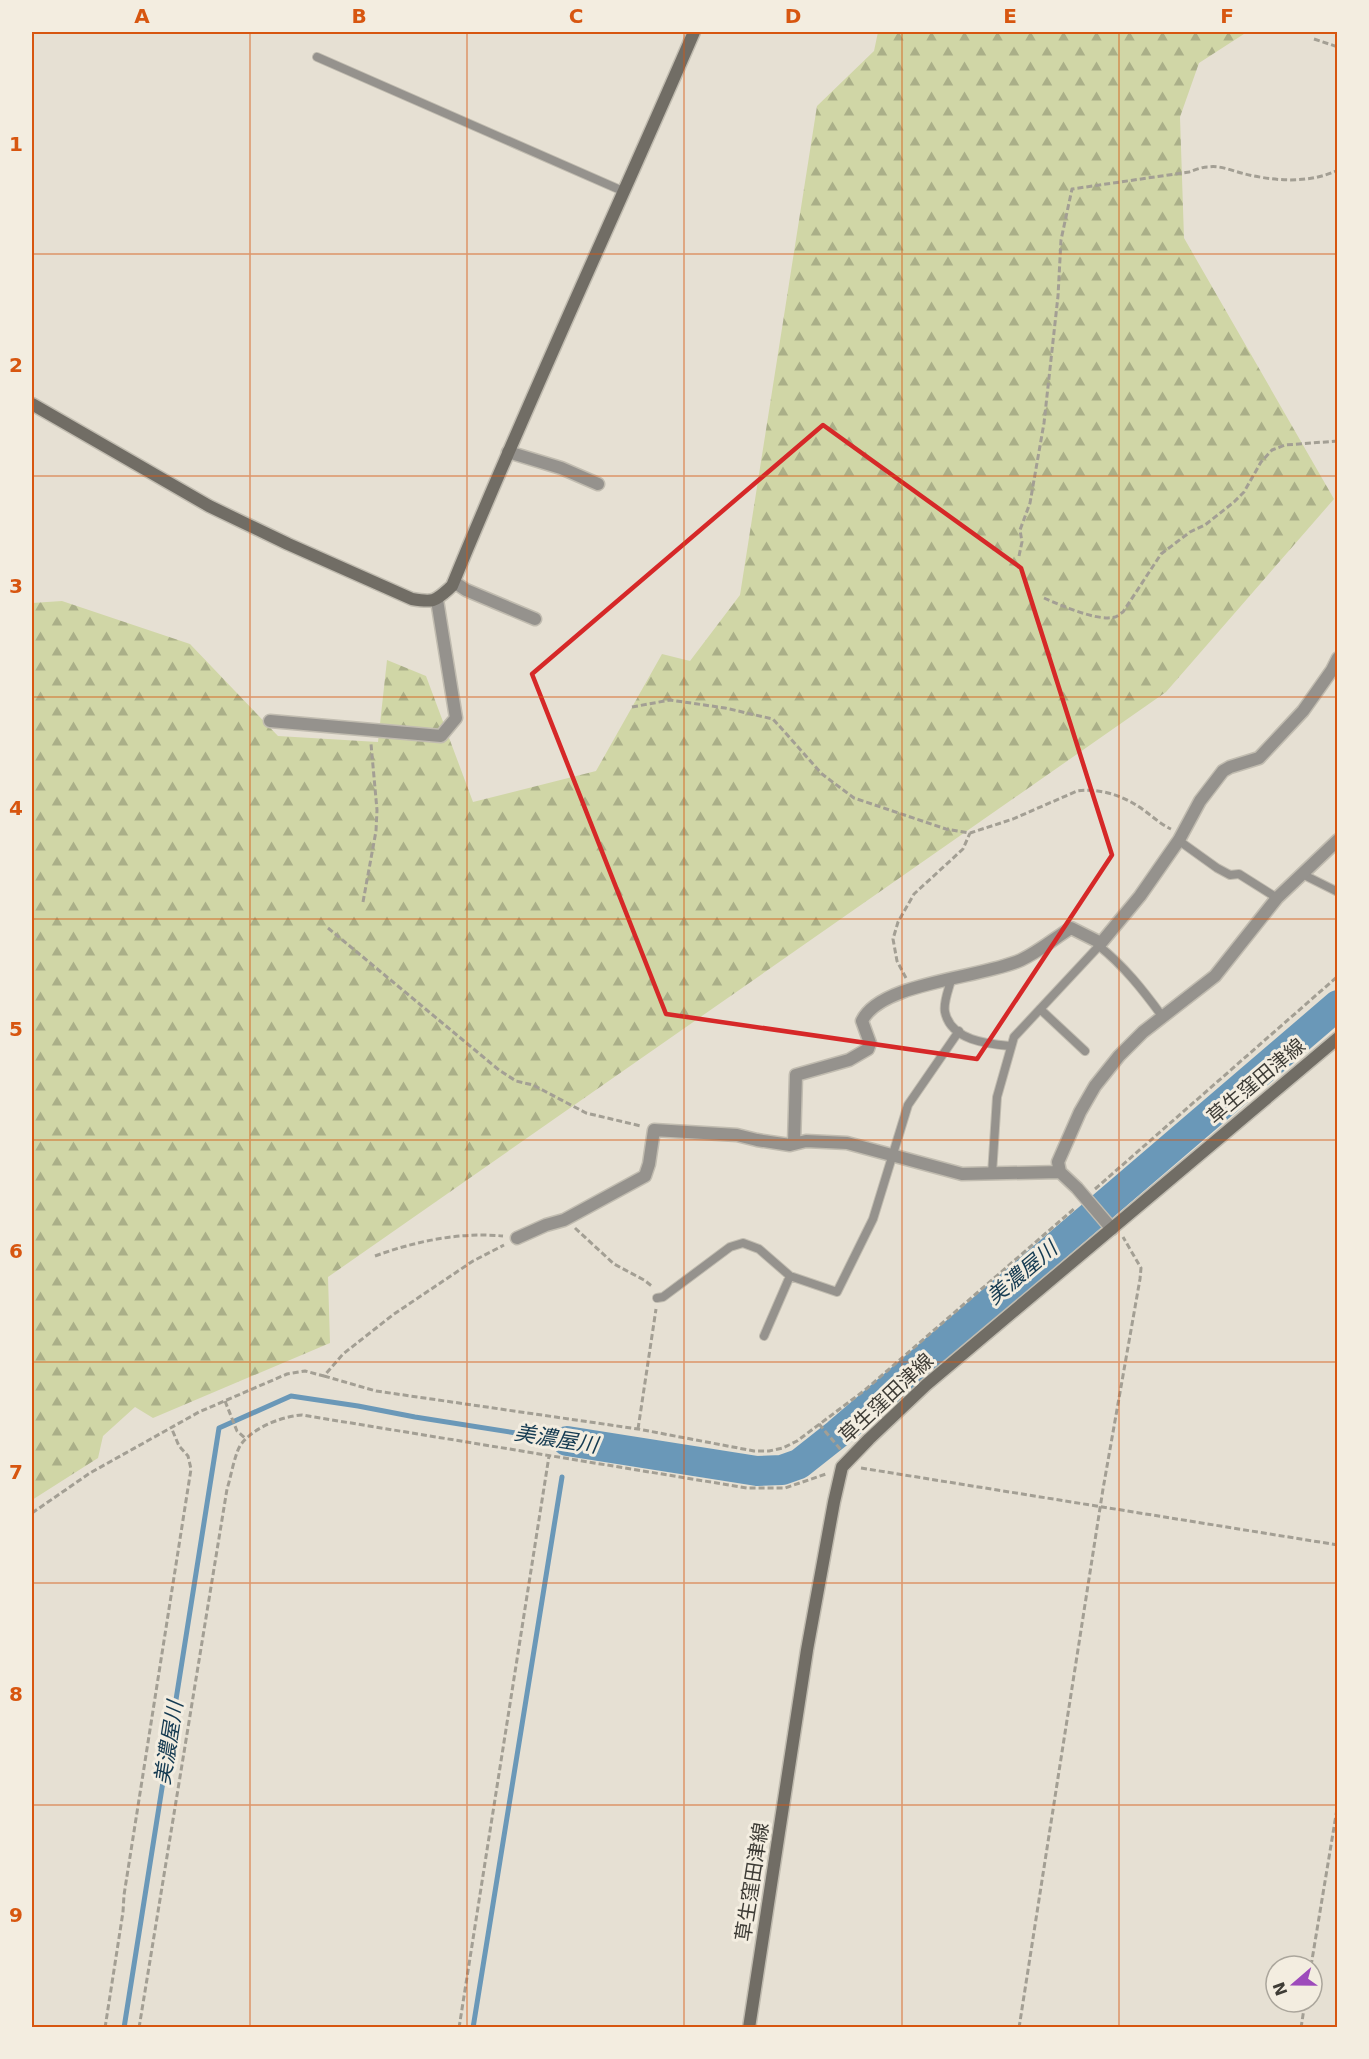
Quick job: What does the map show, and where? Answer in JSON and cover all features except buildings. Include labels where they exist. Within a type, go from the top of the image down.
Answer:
[{"type":"main road","points":[[32,404],[200,501],[278,539],[412,599],[426,602],[436,600],[454,582],[508,452],[625,192],[693,32]]},
{"type":"main road","name":"草生窪田津線","points":[[749,2028],[807,1650],[842,1467],[926,1385],[1338,1038]]},
{"type":"street","points":[[508,452],[561,468],[598,484]]},
{"type":"street","points":[[454,582],[466,590],[536,619]]},
{"type":"street","points":[[270,721],[441,736],[456,718],[436,600]]},
{"type":"street","points":[[794,1144],[796,1075],[849,1060],[868,1049],[870,1043],[862,1021],[866,1012],[912,988],[951,980],[1021,960],[1071,928],[1100,944],[1140,896],[1181,836],[1200,801],[1223,771],[1230,766],[1259,758],[1303,711],[1338,658]]},
{"type":"street","points":[[1114,1227],[1060,1172],[1058,1162],[1080,1112],[1095,1086],[1119,1056],[1162,1016],[1215,976],[1277,898],[1338,840]]},
{"type":"street","points":[[517,1238],[564,1220],[645,1176],[654,1130],[737,1135],[757,1140],[794,1144],[806,1141],[847,1143],[962,1174],[1060,1172]]},
{"type":"lane","points":[[317,57],[625,192]]},
{"type":"lane","points":[[1181,836],[1217,868],[1230,875],[1239,874],[1277,898]]},
{"type":"lane","points":[[1305,872],[1308,878],[1338,892]]},
{"type":"lane","points":[[992,1174],[997,1097],[1014,1037],[1100,944],[1144,990],[1162,1016]]},
{"type":"lane","points":[[951,980],[945,1012],[950,1022],[972,1040],[1011,1046]]},
{"type":"lane","points":[[1040,1009],[1085,1051]]},
{"type":"lane","points":[[657,1298],[663,1297],[730,1247],[742,1243],[759,1250],[790,1276],[837,1292],[873,1219],[908,1105],[959,1031]]},
{"type":"lane","points":[[764,1336],[790,1276]]},
{"type":"path","points":[[1314,39],[1338,47]]},
{"type":"path","points":[[1019,556],[1022,542],[1020,530],[1030,504],[1044,423],[1058,296],[1061,240],[1072,189],[1190,172],[1207,166],[1283,181],[1330,174],[1338,170]]},
{"type":"path","points":[[1044,598],[1085,613],[1100,617],[1115,617],[1123,612],[1161,554],[1190,532],[1205,525],[1234,502],[1244,492],[1261,462],[1272,450],[1285,445],[1338,441]]},
{"type":"path","points":[[633,707],[670,700],[725,708],[773,719],[822,774],[854,798],[946,829],[970,833],[1013,819],[1077,791],[1087,789],[1103,791],[1134,803],[1181,836]]},
{"type":"path","points":[[363,902],[376,831],[377,810],[371,730]]},
{"type":"path","points":[[912,988],[897,961],[893,939],[898,922],[914,894],[963,849],[970,833]]},
{"type":"path","points":[[328,928],[499,1070],[516,1081],[532,1085],[586,1113],[654,1130]]},
{"type":"path","points":[[32,1513],[90,1473],[199,1412],[288,1374],[305,1371],[376,1391],[638,1429],[754,1451],[783,1448],[797,1441],[865,1390],[1066,1218],[1085,1197],[1338,976]]},
{"type":"path","points":[[564,1220],[614,1264],[644,1280],[658,1293],[638,1429]]},
{"type":"path","points":[[1019,2028],[1141,1268],[1133,1250],[1114,1227]]},
{"type":"path","points":[[375,1256],[396,1248],[449,1237],[501,1235],[517,1238]]},
{"type":"path","points":[[324,1376],[343,1354],[394,1314],[473,1261],[517,1238]]},
{"type":"path","points":[[225,1401],[237,1431],[246,1439]]},
{"type":"path","points":[[139,2028],[227,1489],[241,1443],[255,1432],[289,1416],[302,1415],[747,1488],[771,1489],[797,1486],[842,1467],[1338,1545]]},
{"type":"path","points":[[819,1425],[841,1450]]},
{"type":"path","points":[[105,2028],[191,1469],[188,1456],[179,1446],[171,1427]]},
{"type":"path","points":[[459,2028],[549,1456]]},
{"type":"path","points":[[1313,1954],[1338,1803]]},
{"type":"highlighted area","points":[[823,425],[1021,568],[1112,855],[977,1059],[666,1014],[532,674]]},
{"type":"green space","points":[[878,32],[1247,32],[1199,63],[1180,117],[1184,238],[1334,499],[1166,692],[328,1277],[330,1343],[153,1418],[135,1407],[103,1436],[98,1458],[32,1500],[32,603],[62,601],[190,644],[278,736],[378,742],[387,660],[426,676],[473,802],[596,771],[662,654],[690,661],[740,595],[817,106],[874,51]]},
{"type":"waterway","name":"美濃屋川","points":[[567,1441],[757,1471],[782,1470],[799,1464],[1338,1005]]},
{"type":"waterway","name":"美濃屋川","points":[[124,2028],[219,1428],[291,1396],[567,1441],[566,1448]]},
{"type":"waterway","points":[[473,2028],[562,1477]]}]
